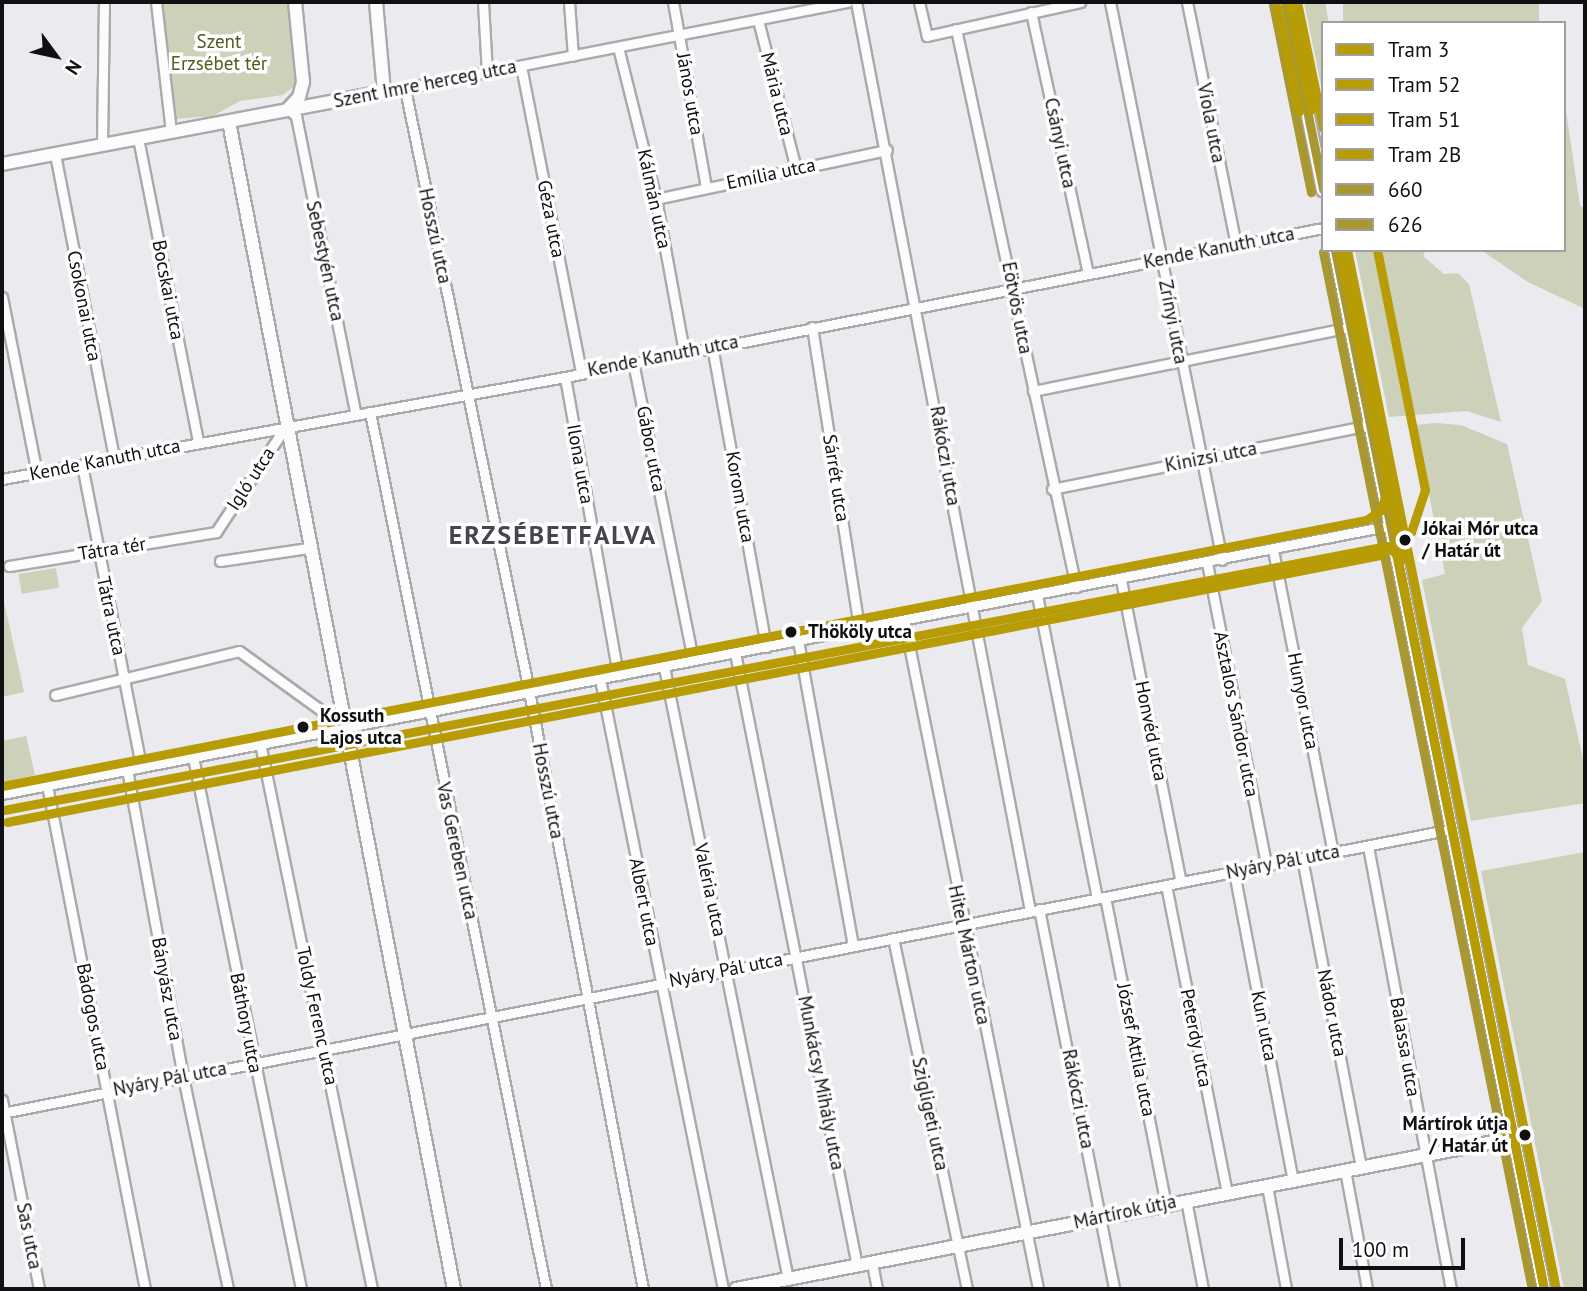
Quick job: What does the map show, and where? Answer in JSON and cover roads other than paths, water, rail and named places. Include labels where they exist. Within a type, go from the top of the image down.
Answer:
[{"type":"street","points":[[102,144],[104,2]]},
{"type":"street","points":[[156,2],[171,131]]},
{"type":"street","points":[[295,2],[303,82],[309,99],[320,104]]},
{"type":"street","points":[[376,2],[384,92]]},
{"type":"street","points":[[483,2],[487,73]]},
{"type":"street","points":[[569,2],[573,56]]},
{"type":"street","name":"János utca","points":[[673,2],[706,187]]},
{"type":"street","name":"Szent Imre herceg utca","points":[[2,164],[405,89],[847,2]]},
{"type":"street","name":"Rákóczi utca","points":[[856,2],[918,307],[1034,910],[1101,1217],[1114,1289]]},
{"type":"street","points":[[919,2],[927,36],[1080,2]]},
{"type":"street","name":"Zrínyi utca","points":[[1110,2],[1222,560]]},
{"type":"street","name":"Viola utca","points":[[1186,2],[1236,244]]},
{"type":"street","points":[[1285,2],[1321,180]]},
{"type":"street","name":"Csányi utca","points":[[1031,12],[1088,274]]},
{"type":"street","name":"Mária utca","points":[[758,20],[796,169]]},
{"type":"street","name":"Eötvös utca","points":[[956,29],[1014,288],[1052,489],[1076,587]]},
{"type":"street","name":"Kálmán utca","points":[[618,47],[656,199],[684,351]]},
{"type":"street","name":"Géza utca","points":[[521,66],[581,372]]},
{"type":"street","points":[[288,109],[299,97],[303,82]]},
{"type":"street","name":"Hosszú utca","points":[[405,89],[529,693],[643,1289]]},
{"type":"street","name":"Sebestyén utca","points":[[288,109],[296,117],[356,415]]},
{"type":"street","points":[[229,122],[307,548],[454,1289]]},
{"type":"street","name":"Bocskai utca","points":[[138,138],[198,442]]},
{"type":"street","name":"Emília utca","points":[[656,199],[887,150]]},
{"type":"street","name":"Csokonai utca","points":[[55,154],[114,458]]},
{"type":"street","name":"Kende Kanuth utca","points":[[2,479],[565,377],[684,351],[1321,228]]},
{"type":"street","points":[[1335,252],[1544,1289]]},
{"type":"street","points":[[2,297],[37,473]]},
{"type":"street","name":"Sárrét utca","points":[[812,327],[859,628]]},
{"type":"street","points":[[1033,391],[1351,327]]},
{"type":"street","name":"Korom utca","points":[[712,346],[766,647]]},
{"type":"street","name":"Gábor utca","points":[[633,362],[693,660]]},
{"type":"street","name":"Ilona utca","points":[[565,377],[618,675]]},
{"type":"street","name":"Vas Gereben utca","points":[[370,412],[547,1289]]},
{"type":"street","name":"Kinizsi utca","points":[[1052,489],[1370,425]]},
{"type":"street","name":"Igló utca","points":[[216,532],[286,426]]},
{"type":"street","name":"Tátra utca","points":[[82,464],[118,672],[125,680],[141,767]]},
{"type":"street","points":[[2,794],[1121,580],[1392,525]]},
{"type":"street","name":"Tátra tér","points":[[9,566],[216,532]]},
{"type":"street","points":[[220,561],[307,548]]},
{"type":"street","name":"Hunyor utca","points":[[1273,550],[1333,852]]},
{"type":"street","name":"Asztalos Sándor utca","points":[[1207,563],[1266,865]]},
{"type":"street","name":"Honvéd utca","points":[[1121,580],[1181,882]]},
{"type":"street","name":"József Attila utca","points":[[1037,595],[1166,1204]]},
{"type":"street","name":"Hitel Márton utca","points":[[904,620],[1038,1289]]},
{"type":"street","points":[[798,640],[853,946]]},
{"type":"street","points":[[55,695],[239,651],[344,727]]},
{"type":"street","name":"Munkácsy Mihály utca","points":[[735,653],[857,1266]]},
{"type":"street","name":"Valéria utca","points":[[664,667],[793,1282]]},
{"type":"street","name":"Albert utca","points":[[600,679],[723,1289]]},
{"type":"street","name":"Toldy Ferenc utca","points":[[260,743],[372,1289]]},
{"type":"street","name":"Báthory utca","points":[[193,757],[301,1289]]},
{"type":"street","name":"Bányász utca","points":[[127,769],[183,1077],[228,1289]]},
{"type":"street","name":"Bádogos utca","points":[[47,785],[145,1289]]},
{"type":"street","name":"Nyáry Pál utca","points":[[3,1113],[1452,829]]},
{"type":"street","name":"Balassa utca","points":[[1368,846],[1451,1289]]},
{"type":"street","name":"Nádor utca","points":[[1302,858],[1361,1167]]},
{"type":"street","name":"Kun utca","points":[[1234,872],[1293,1181]]},
{"type":"street","name":"Peterdy utca","points":[[1166,885],[1227,1192]]},
{"type":"street","name":"Szigligeti utca","points":[[893,938],[967,1289]]},
{"type":"street","name":"Sas utca","points":[[2,1100],[39,1289]]},
{"type":"street","name":"Mártírok útja","points":[[736,1289],[793,1282],[857,1266],[1186,1200],[1514,1138]]},
{"type":"street","points":[[1345,1170],[1367,1289]]},
{"type":"street","points":[[1266,1186],[1286,1289]]},
{"type":"street","points":[[1186,1200],[1203,1289]]},
{"type":"street","points":[[872,1263],[877,1289]]},
{"type":"tram line","name":"3","points":[[1297,2],[1321,118]]},
{"type":"tram line","name":"52","points":[[1289,5],[1311,110]]},
{"type":"tram line","name":"2B","points":[[1277,7],[1299,112]]},
{"type":"tram line","name":"52","points":[[1340,252],[1402,559]]},
{"type":"tram line","name":"51","points":[[2,786],[1366,520],[1380,511],[1388,489],[1340,252]]},
{"type":"tram line","name":"3","points":[[1347,252],[1556,1289]]},
{"type":"tram line","name":"2B","points":[[7,822],[1380,555],[1411,532],[1425,490],[1377,252]]},
{"type":"tram line","name":"52","points":[[4,810],[1387,546],[1397,555],[1544,1289]]},
{"type":"place","name":"Jókai Mór utca / Határ út","points":[[1405,540]]},
{"type":"place","name":"Thököly utca","points":[[791,632]]},
{"type":"place","name":"Kossuth Lajos utca","points":[[303,727]]},
{"type":"place","name":"Mártírok útja / Határ út","points":[[1525,1135]]},
{"type":"district","name":"ERZSÉBETFALVA","points":[[553,535]]},
{"type":"park label","name":"Szent Erzsébet tér","points":[[219,53]]}]
